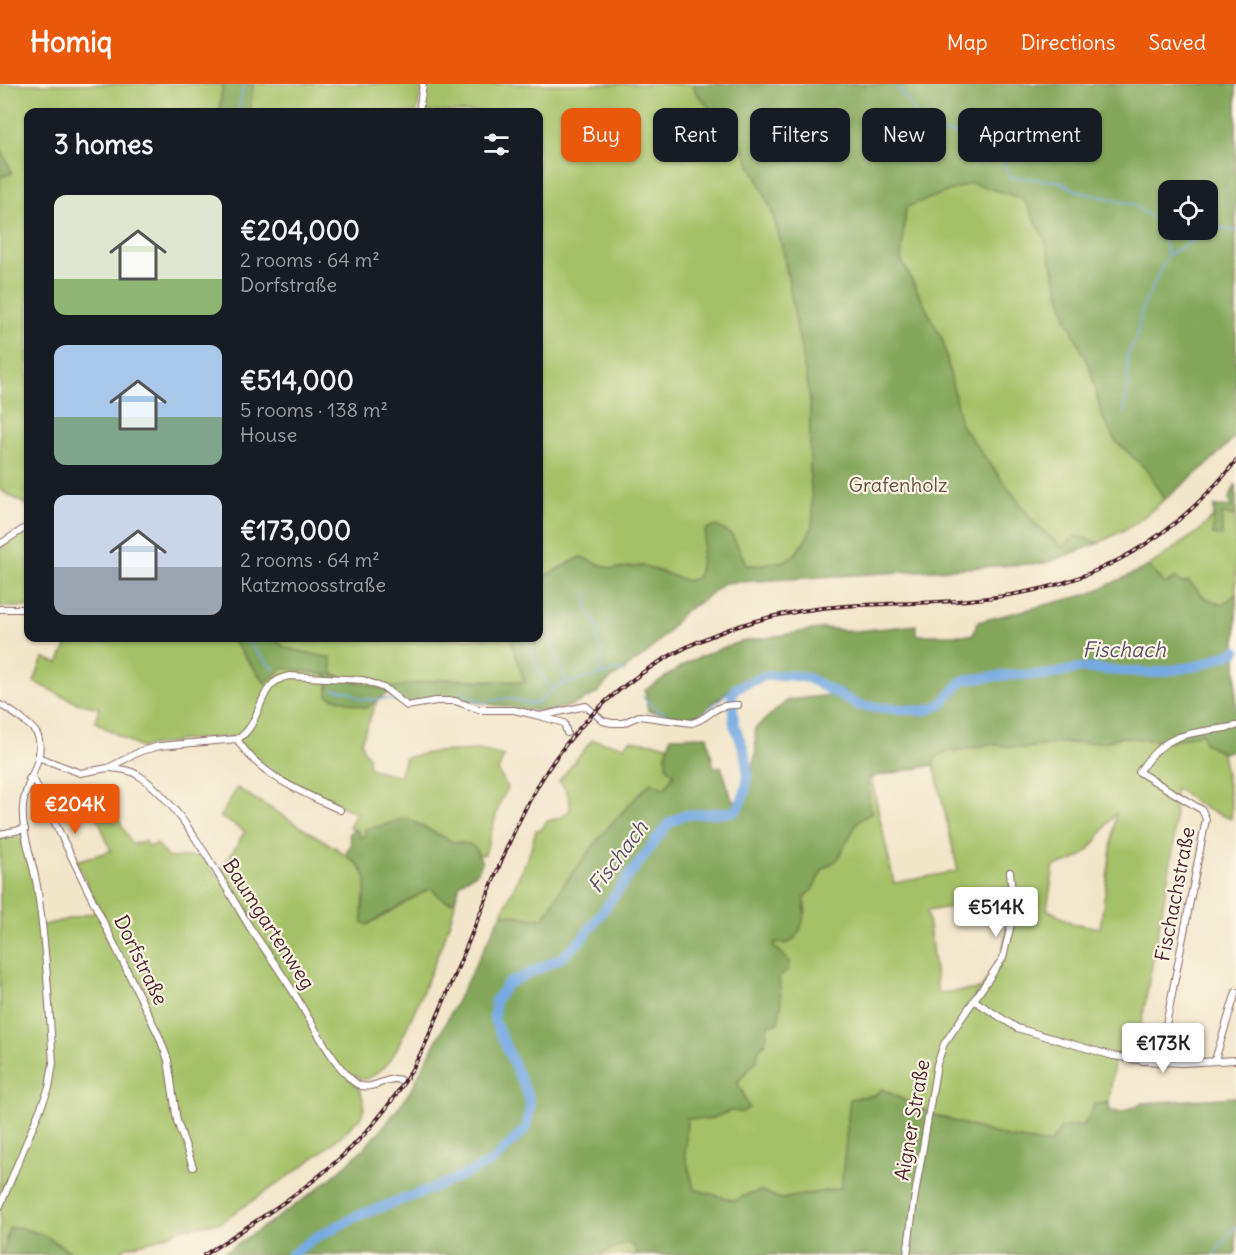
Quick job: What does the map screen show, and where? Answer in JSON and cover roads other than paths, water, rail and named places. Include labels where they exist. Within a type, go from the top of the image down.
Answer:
[{"type":"street","points":[[420,108],[423,84]]},
{"type":"street","points":[[0,544],[24,529]]},
{"type":"street","points":[[0,609],[24,609]]},
{"type":"street","points":[[38,757],[80,774],[108,768],[141,751],[160,746],[237,739],[250,727],[263,695],[269,687],[278,679],[289,676],[363,680],[386,689],[407,706],[436,701],[455,701],[481,710],[514,710],[564,723],[567,733]]},
{"type":"street","points":[[540,716],[586,706],[603,721],[612,723],[623,723],[639,716],[692,723],[699,721],[718,707],[727,704],[738,705]]},
{"type":"street","points":[[0,705],[37,733],[39,741],[38,757],[29,779],[22,808],[38,887],[53,1063],[52,1075],[0,1206]]},
{"type":"street","name":"Fischachstraße","points":[[1159,1061],[1206,819],[1202,810],[1139,772],[1160,747],[1176,737],[1236,726]]},
{"type":"street","points":[[237,739],[252,759],[280,779],[340,810]]},
{"type":"street","name":"Baumgartenweg","points":[[108,768],[136,773],[155,788],[186,825],[285,978],[322,1040],[348,1076],[360,1086],[369,1087],[395,1078],[400,1080]]},
{"type":"street","name":"Dorfstraße","points":[[29,779],[35,782],[159,1036],[168,1060],[177,1120],[193,1167]]},
{"type":"street","points":[[0,834],[25,829]]},
{"type":"street","name":"Aigner Straße","points":[[907,1255],[937,1064],[944,1044],[999,966],[1006,950],[1014,906],[1010,872]]},
{"type":"street","points":[[1215,1060],[1236,992]]},
{"type":"street","points":[[975,1001],[1017,1028],[1113,1056],[1182,1063],[1236,1060]]},
{"type":"waterway","points":[[240,108],[243,84]]},
{"type":"waterway","points":[[892,84],[899,89],[927,131],[966,135],[1000,150],[1009,177],[1058,181],[1080,192],[1132,204],[1158,222],[1168,255],[1202,235],[1221,228],[1236,231]]},
{"type":"waterway","points":[[1124,414],[1128,387],[1127,358],[1138,333],[1142,309],[1168,255]]},
{"type":"waterway","points":[[587,593],[587,607],[600,632],[597,640],[602,652],[600,668],[602,673]]},
{"type":"waterway","points":[[543,620],[553,641],[553,653],[561,665],[566,684]]},
{"type":"waterway","points":[[249,642],[254,650],[274,669]]},
{"type":"waterway","points":[[526,642],[539,671],[552,689]]},
{"type":"waterway","name":"Fischach","points":[[291,1255],[313,1239],[357,1216],[437,1187],[492,1162],[526,1128],[530,1107],[529,1098],[494,1020],[495,1001],[507,984],[561,958],[581,940],[668,824],[684,815],[732,812],[738,809],[745,792],[748,775],[744,750],[734,724],[732,694],[736,688],[764,676],[788,675],[808,678],[860,706],[924,711],[941,705],[964,680],[1008,675],[1048,675],[1080,668],[1152,673],[1198,666],[1236,651]]},
{"type":"waterway","points":[[462,692],[482,703],[509,698],[532,704],[539,702],[559,686],[618,669],[625,673]]},
{"type":"waterway","points":[[642,696],[662,713],[670,717],[687,719],[704,714],[736,688]]},
{"type":"waterway","points":[[334,689],[350,692],[360,699],[388,699],[398,702]]},
{"type":"waterway","points":[[1214,1255],[1236,1226]]},
{"type":"railway","points":[[204,1255],[270,1212],[328,1169],[379,1117],[401,1087],[422,1051],[510,841],[541,780],[567,743],[594,713],[624,686],[656,664],[691,645],[766,618],[805,610],[845,606],[962,600],[1008,595],[1062,583],[1091,573],[1119,560],[1170,527],[1194,507],[1236,461]]},
{"type":"park label","name":"Grafenholz","points":[[898,485]]}]
